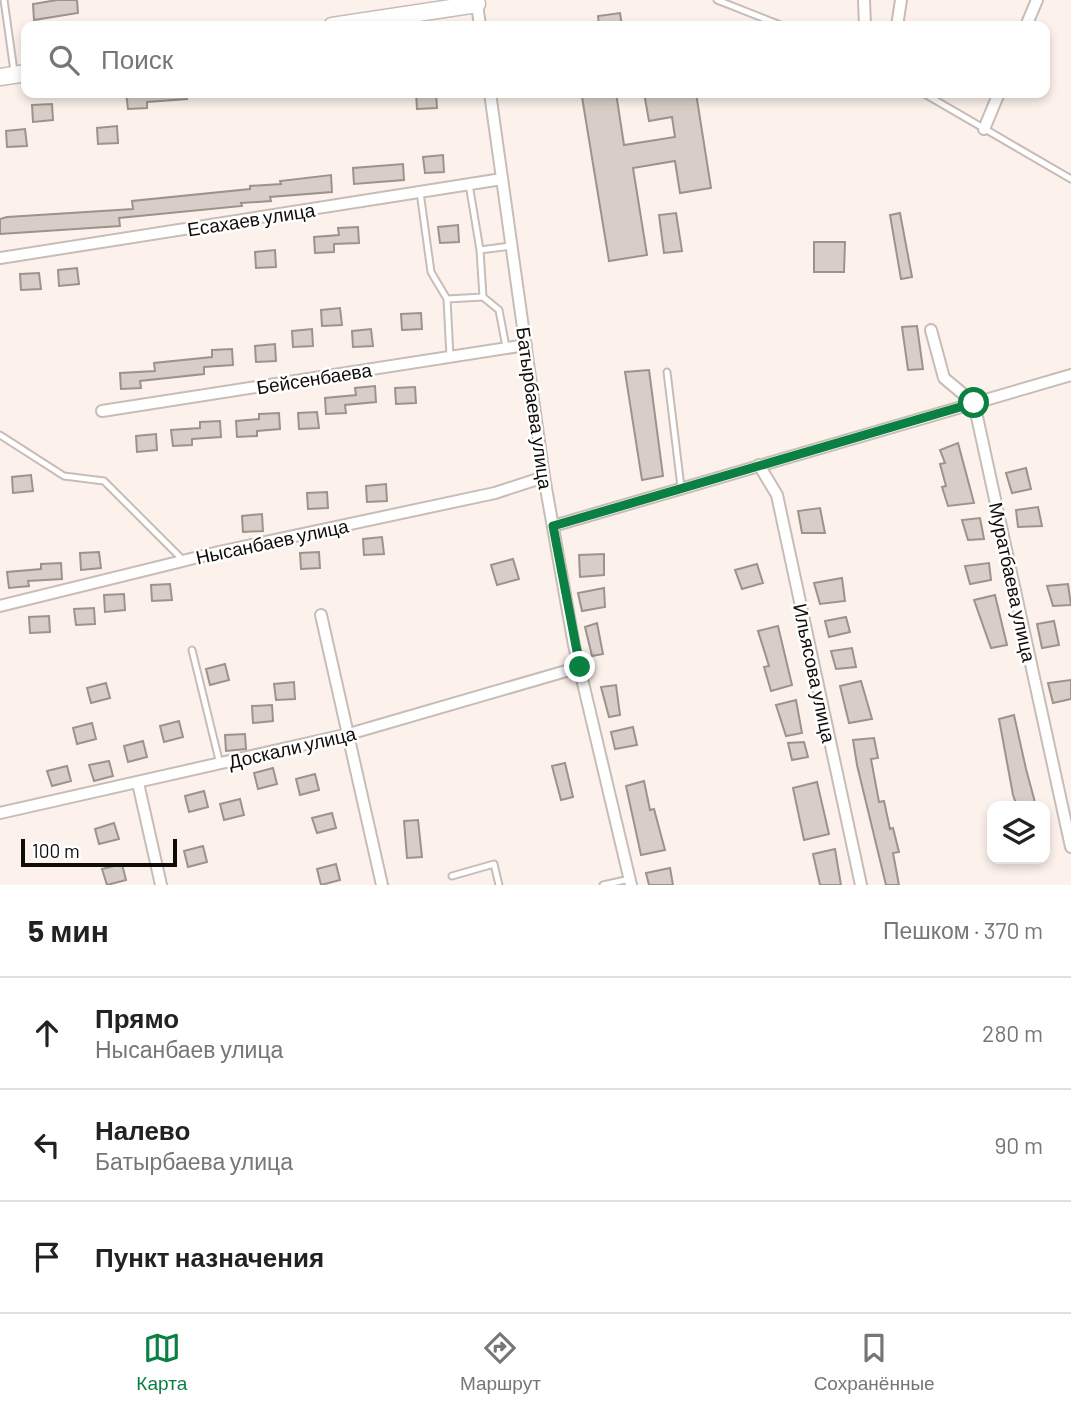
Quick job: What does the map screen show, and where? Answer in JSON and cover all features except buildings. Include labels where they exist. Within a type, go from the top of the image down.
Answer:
[{"type":"street","points":[[864,0],[865,21]]},
{"type":"street","points":[[898,21],[901,0]]},
{"type":"street","points":[[1028,21],[1037,0]]},
{"type":"street","points":[[362,21],[477,2],[479,21]]},
{"type":"street","name":"Батырбаева улица","points":[[490,98],[544,477],[580,667],[630,882]]},
{"type":"street","points":[[984,129],[997,98]]},
{"type":"street","name":"Есахаев улица","points":[[0,258],[502,179]]},
{"type":"street","points":[[931,330],[944,378],[974,403]]},
{"type":"street","name":"Бейсенбаева","points":[[102,411],[526,345]]},
{"type":"street","points":[[553,526],[1071,375]]},
{"type":"street","name":"Муратбаева улица","points":[[974,403],[1071,847]]},
{"type":"street","name":"Ильясова улица","points":[[759,465],[777,495],[860,885]]},
{"type":"street","name":"Нысанбаев улица","points":[[0,606],[184,561],[495,493],[544,477]]},
{"type":"street","points":[[321,615],[382,885]]},
{"type":"street","name":"Доскали улица","points":[[0,813],[349,734],[580,667]]},
{"type":"street","points":[[138,783],[161,885]]},
{"type":"lane","points":[[4,0],[14,74]]},
{"type":"lane","points":[[717,0],[770,21]]},
{"type":"lane","points":[[931,98],[1071,179]]},
{"type":"lane","points":[[469,184],[480,250],[483,297]]},
{"type":"lane","points":[[421,192],[431,272],[447,299],[450,357]]},
{"type":"lane","points":[[480,250],[511,246]]},
{"type":"lane","points":[[447,299],[483,297],[499,310],[506,348]]},
{"type":"lane","points":[[667,372],[681,487]]},
{"type":"lane","points":[[0,436],[64,476],[104,481],[184,561]]},
{"type":"lane","points":[[192,650],[220,764]]},
{"type":"lane","points":[[452,876],[494,864],[499,885]]},
{"type":"lane","points":[[603,885],[630,882]]},
{"type":"route","points":[[580,667],[553,526],[974,403]]}]
